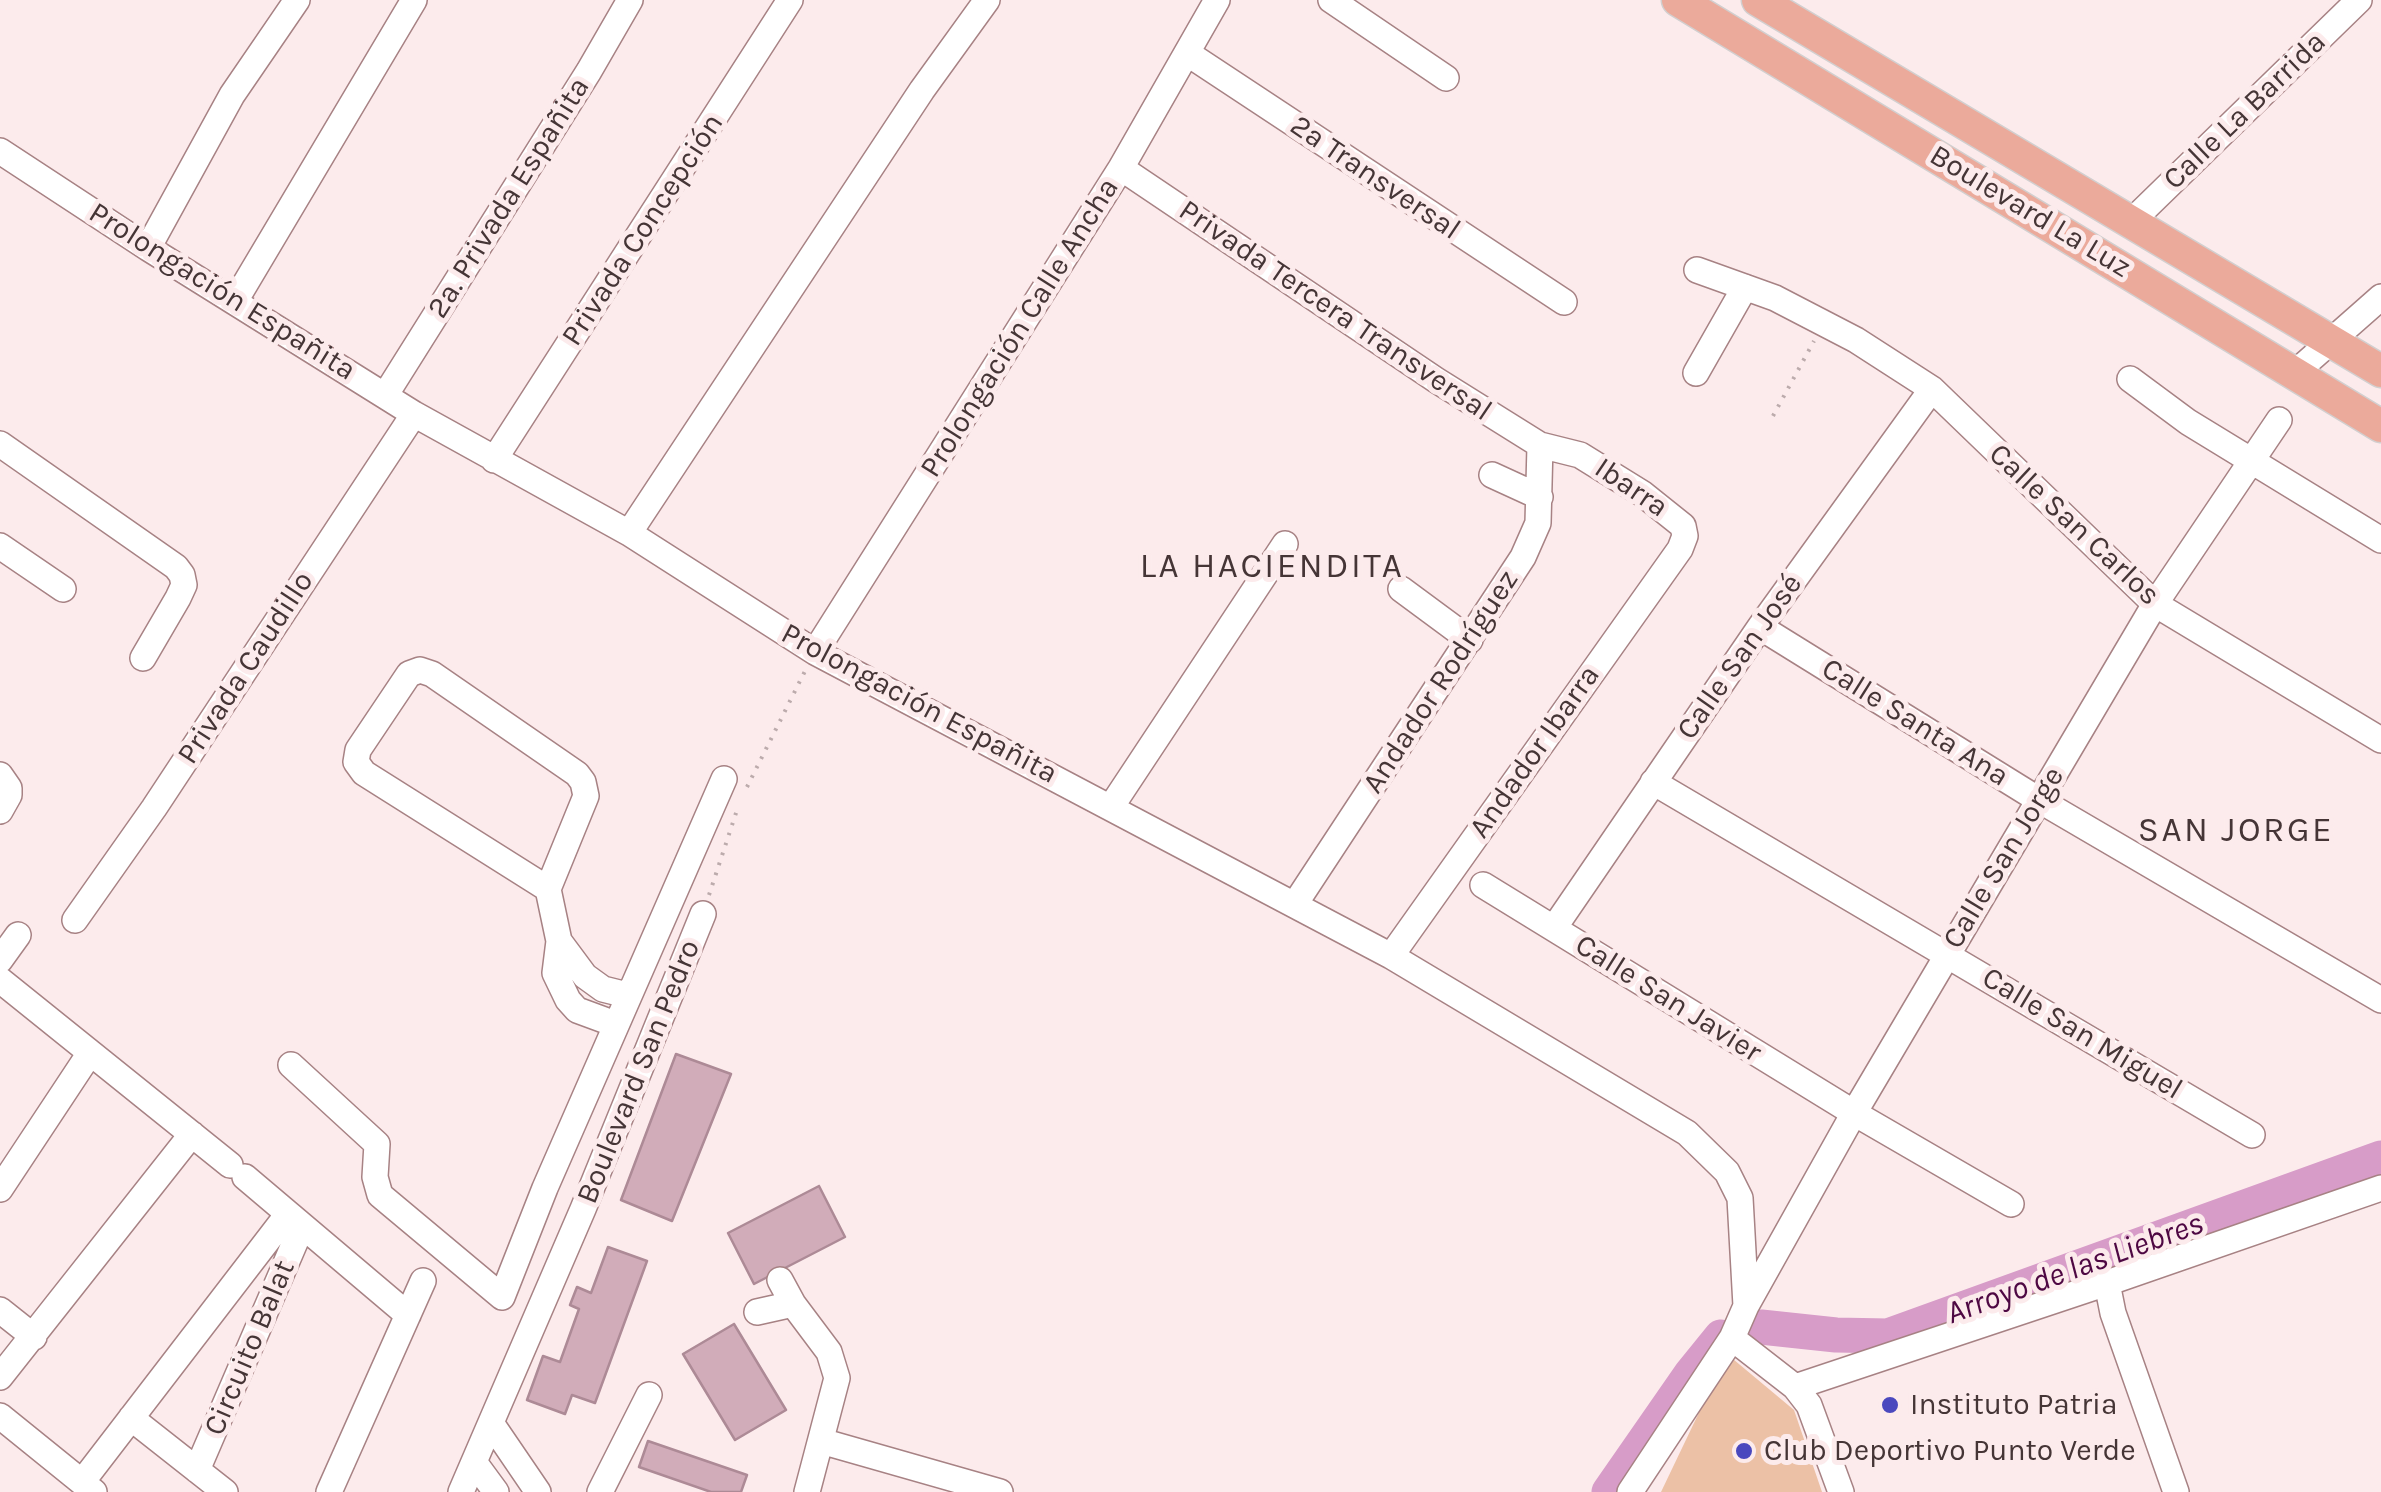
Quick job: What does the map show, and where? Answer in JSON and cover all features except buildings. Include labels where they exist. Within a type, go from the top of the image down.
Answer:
[{"type":"main road","name":"Boulevard La Luz","points":[[1678,0],[2381,426]]},
{"type":"main road","name":"Boulevard La Luz","points":[[1758,0],[2381,371]]},
{"type":"street","points":[[148,248],[232,95],[297,0]]},
{"type":"street","points":[[235,301],[414,0]]},
{"type":"street","name":"2a. Privada Españita","points":[[386,394],[630,0]]},
{"type":"street","name":"Privada Concepción","points":[[494,460],[790,0]]},
{"type":"street","points":[[629,533],[922,90],[987,0]]},
{"type":"street","name":"Prolongación Calle Ancha","points":[[815,652],[1121,168],[1217,0]]},
{"type":"street","points":[[1331,0],[1446,78]]},
{"type":"street","name":"Calle La Barrida","points":[[2132,222],[2359,0]]},
{"type":"street","name":"2a Transversal","points":[[1187,53],[1564,302]]},
{"type":"street","name":"Prolongación Españita","points":[[0,151],[414,414],[629,533],[815,652],[1391,956],[1687,1133],[1728,1172],[1740,1198],[1746,1306]]},
{"type":"street","name":"Privada Tercera Transversal","points":[[1121,168],[1436,380],[1546,445]]},
{"type":"street","name":"Calle San Carlos","points":[[1697,270],[1774,298],[1856,340],[1932,389],[2154,604],[2381,740]]},
{"type":"street","points":[[1696,373],[1745,287]]},
{"type":"street","points":[[2296,372],[2381,296]]},
{"type":"street","points":[[2130,379],[2188,422],[2381,540]]},
{"type":"street","name":"Calle San José","points":[[1554,928],[1760,627],[1932,389]]},
{"type":"street","name":"Privada Caudillo","points":[[75,920],[154,808],[414,414]]},
{"type":"street","name":"Calle San Jorge","points":[[1630,1492],[1732,1338],[1854,1113],[2154,604],[2279,420]]},
{"type":"street","points":[[0,444],[182,575],[184,586],[144,658]]},
{"type":"street","name":"Andador Rodríguez","points":[[1295,904],[1470,640],[1533,537],[1546,445]]},
{"type":"street","name":"Ibarra","points":[[1546,445],[1580,454],[1675,519],[1683,526],[1685,536],[1680,550]]},
{"type":"street","points":[[1492,474],[1540,497]]},
{"type":"street","points":[[1111,806],[1285,544]]},
{"type":"street","points":[[0,546],[63,589]]},
{"type":"street","name":"Andador Ibarra","points":[[1391,956],[1680,550]]},
{"type":"street","points":[[1401,589],[1470,640]]},
{"type":"street","name":"Calle Santa Ana","points":[[1760,627],[2039,800],[2381,1000]]},
{"type":"street","points":[[548,889],[364,773],[356,762],[358,750],[410,674],[420,670],[432,674],[584,782],[586,796],[548,889],[559,941],[554,973],[577,1010],[616,1024]]},
{"type":"street","points":[[0,776],[9,795],[0,811]]},
{"type":"street","name":"Calle San Miguel","points":[[1653,782],[2252,1135]]},
{"type":"street","name":"Boulevard San Pedro","points":[[291,1065],[376,1144],[375,1178],[380,1195],[502,1297],[628,994],[734,786]]},
{"type":"street","name":"Calle San Javier","points":[[1483,885],[2010,1204]]},
{"type":"street","name":"Boulevard San Pedro","points":[[461,1492],[703,914]]},
{"type":"street","points":[[0,960],[18,935]]},
{"type":"street","points":[[559,941],[585,976],[603,989],[628,994]]},
{"type":"street","name":"Circuito Balat","points":[[0,980],[408,1315]]},
{"type":"street","points":[[0,1188],[90,1053]]},
{"type":"street","points":[[600,1061],[636,1079]]},
{"type":"street","points":[[0,1377],[192,1134]]},
{"type":"street","points":[[1795,1387],[2381,1188]]},
{"type":"street","name":"Circuito Balat","points":[[88,1487],[131,1418],[295,1220]]},
{"type":"street","name":"Circuito Balat","points":[[198,1470],[295,1220]]},
{"type":"street","points":[[2116,1279],[2113,1313],[2176,1492]]},
{"type":"street","points":[[780,1280],[829,1352],[837,1378],[807,1492]]},
{"type":"street","points":[[329,1492],[423,1281]]},
{"type":"street","points":[[757,1312],[793,1304]]},
{"type":"street","points":[[0,1310],[34,1336]]},
{"type":"street","points":[[1732,1338],[1795,1387],[1818,1424],[1841,1492]]},
{"type":"street","points":[[600,1491],[648,1394]]},
{"type":"street","name":"Circuito Balat","points":[[131,1418],[225,1492]]},
{"type":"street","points":[[491,1423],[538,1492]]},
{"type":"street","points":[[4,1428],[88,1487]]},
{"type":"street","points":[[822,1442],[1000,1492]]},
{"type":"street","points":[[474,1462],[496,1492]]},
{"type":"path","points":[[1772,416],[1823,324]]},
{"type":"path","points":[[734,786],[815,652]]},
{"type":"path","name":"Boulevard San Pedro","points":[[703,914],[738,806]]},
{"type":"shaded area","name":"Club Deportivo Punto Verde","points":[[1727,1354],[1794,1410],[1822,1492],[1661,1492]]},
{"type":"waterway","name":"Arroyo de las Liebres","points":[[1761,1327],[1888,1336],[2381,1158]]},
{"type":"waterway","name":"Arroyo de las Liebres","points":[[1609,1492],[1721,1337]]},
{"type":"place","name":"Instituto Patria","points":[[1890,1405]]},
{"type":"place","name":"Club Deportivo Punto Verde","points":[[1744,1451]]},
{"type":"district","name":"LA HACIENDITA","points":[[1272,567]]},
{"type":"district","name":"SAN JORGE","points":[[2236,831]]}]
